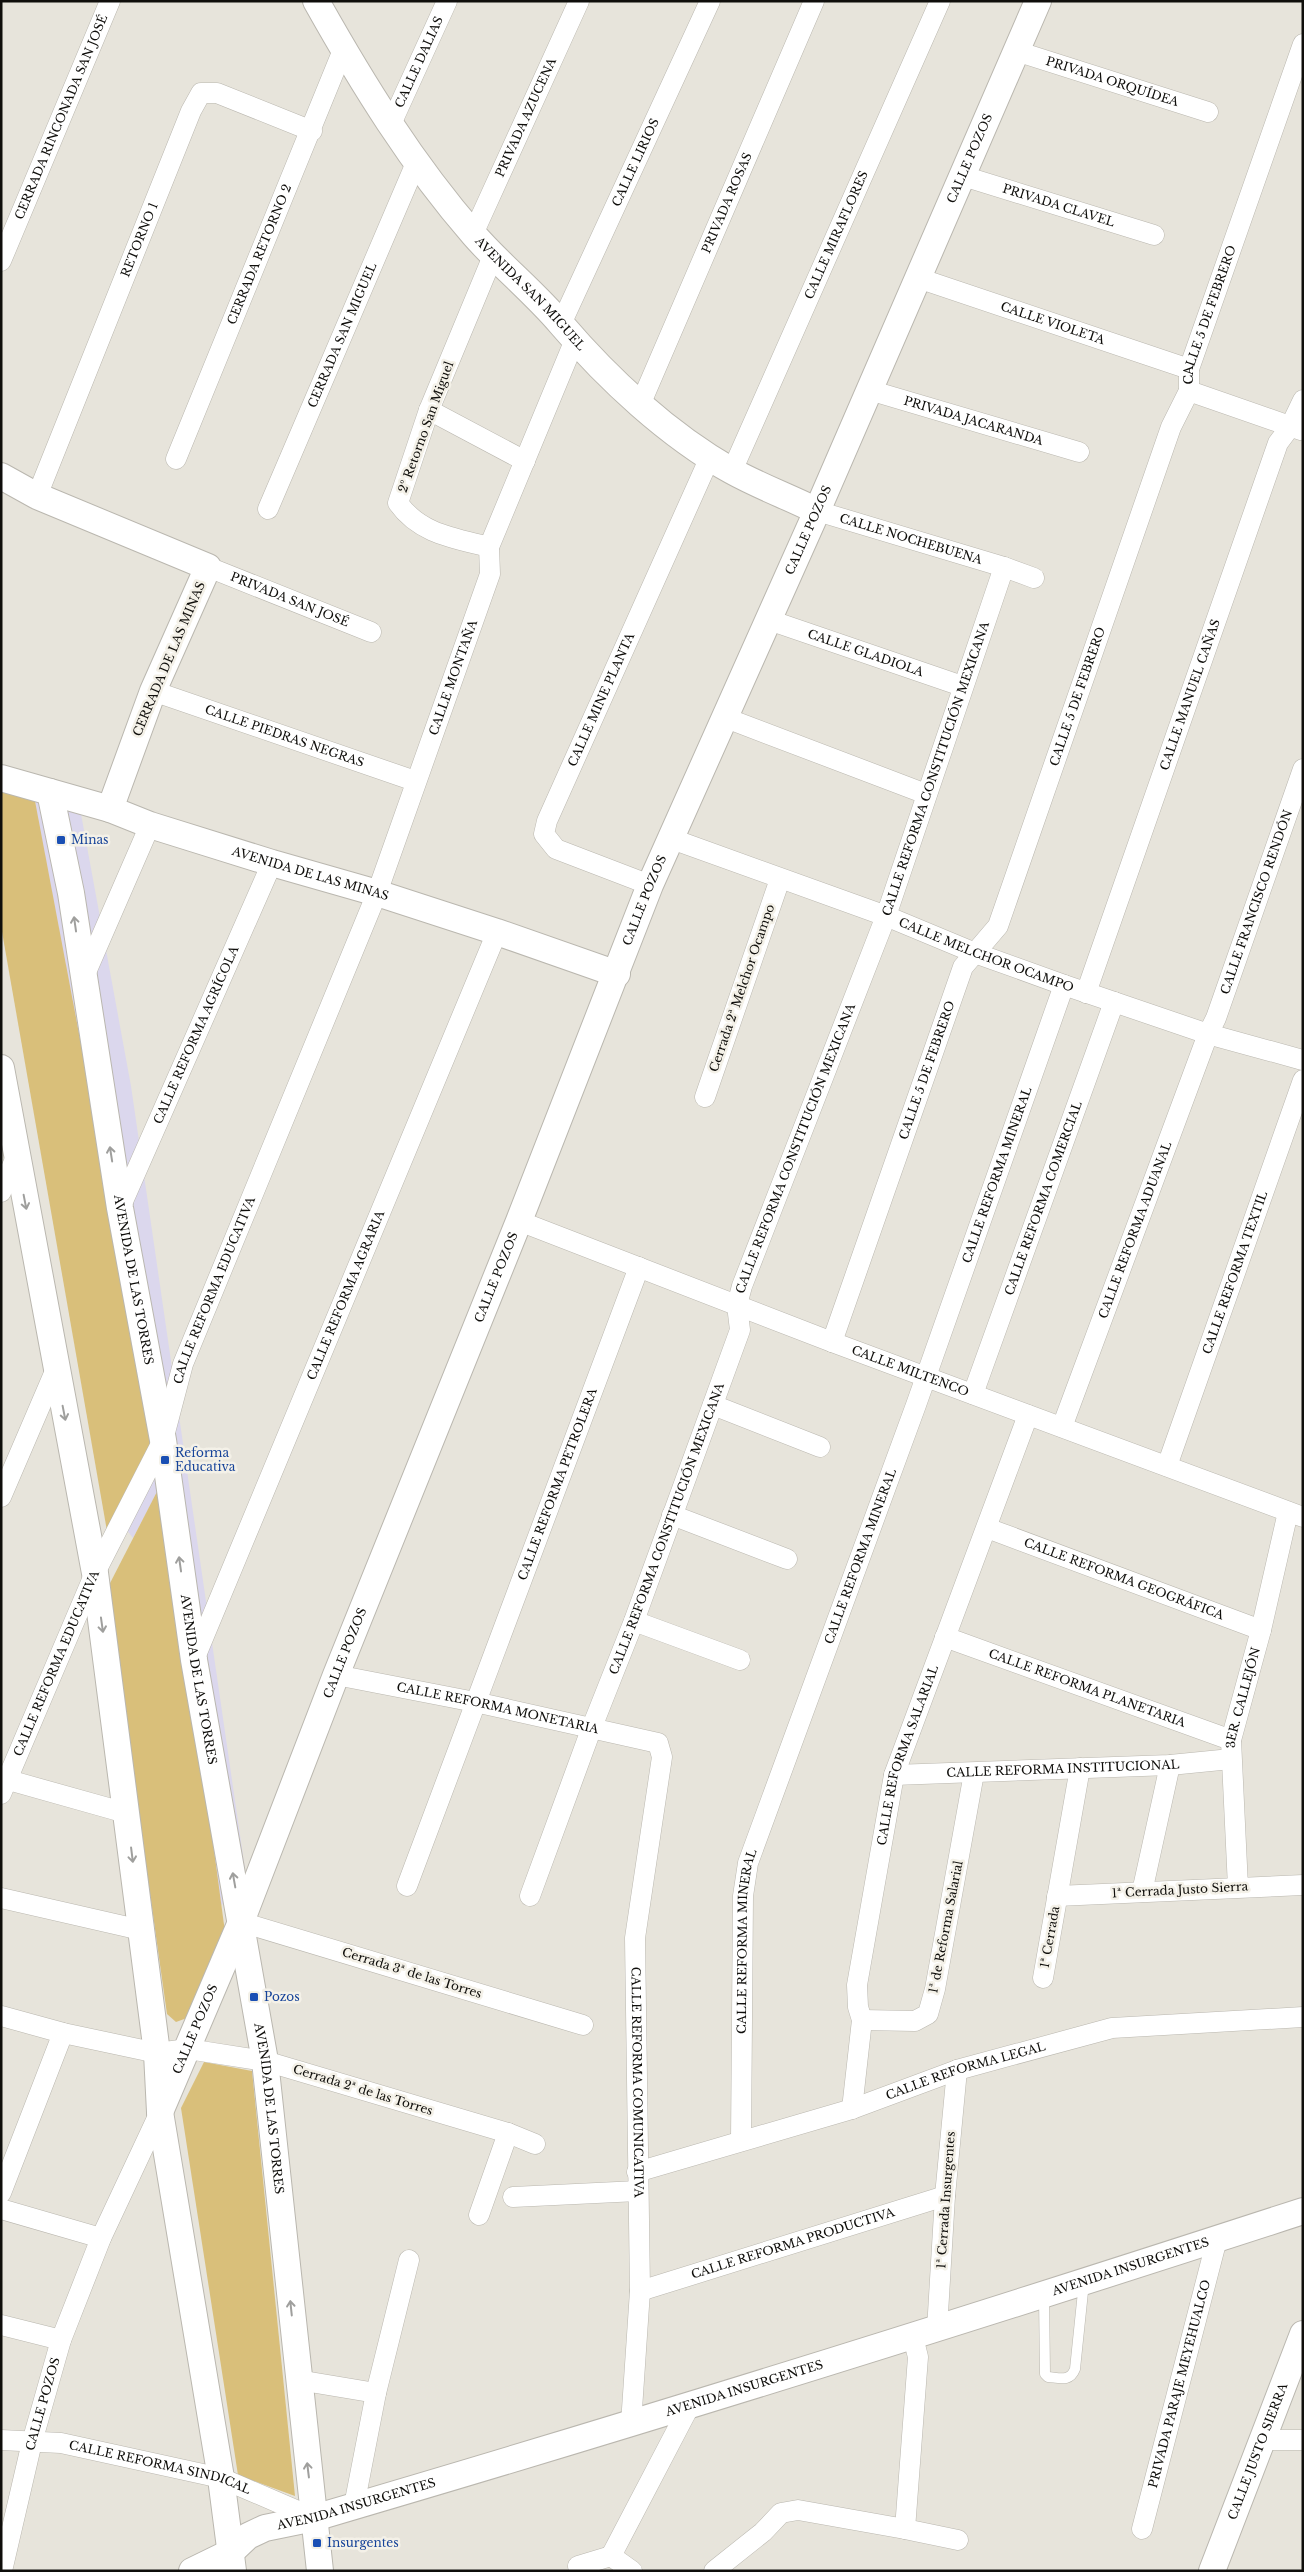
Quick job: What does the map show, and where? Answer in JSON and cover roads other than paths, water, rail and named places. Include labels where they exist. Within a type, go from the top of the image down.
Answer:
[{"type":"street","name":"CERRADA RINCONADA SAN JOSÉ","points":[[1,261],[110,1]]},
{"type":"street","name":"AVENIDA SAN MIGUEL","points":[[316,1],[343,50],[416,163],[473,234],[568,333],[640,405],[710,457],[732,471],[817,511]]},
{"type":"street","name":"CALLE DALIAS","points":[[391,124],[447,1]]},
{"type":"street","name":"PRIVADA AZUCENA","points":[[473,234],[579,1]]},
{"type":"street","name":"CALLE LIRIOS","points":[[568,333],[710,1]]},
{"type":"street","name":"PRIVADA ROSAS","points":[[640,405],[814,1]]},
{"type":"street","name":"CALLE MIRAFLORES","points":[[732,471],[940,1]]},
{"type":"street","name":"CALLE POZOS","points":[[2,2568],[32,2442],[61,2340],[101,2238],[160,2112],[242,1922],[336,1675],[520,1221],[650,885],[817,511],[1038,1]]},
{"type":"street","name":"CALLE 5 DE FEBRERO","points":[[832,1342],[964,967],[998,926],[1171,428],[1189,391],[1189,369],[1303,44]]},
{"type":"street","name":"CERRADA RETORNO 2","points":[[176,458],[312,131],[343,50]]},
{"type":"street","name":"PRIVADA ORQUÍDEA","points":[[1016,51],[1208,112]]},
{"type":"street","name":"RETORNO 1","points":[[37,496],[191,111],[201,93],[217,93],[312,131]]},
{"type":"street","name":"CERRADA SAN MIGUEL","points":[[268,509],[416,163]]},
{"type":"street","name":"PRIVADA CLAVEL","points":[[962,176],[1154,235]]},
{"type":"street","name":"2º Retorno San Miguel","points":[[488,547],[439,535],[409,518],[398,503],[430,410],[493,256]]},
{"type":"street","name":"CALLE VIOLETA","points":[[918,278],[1189,369]]},
{"type":"street","points":[[488,547],[525,461],[568,333]]},
{"type":"street","name":"PRIVADA JACARANDA","points":[[869,390],[1079,452]]},
{"type":"street","points":[[1189,391],[1297,429]]},
{"type":"street","name":"CALLE MANUEL CAÑAS","points":[[1086,993],[1278,443],[1297,429],[1303,400]]},
{"type":"street","points":[[430,410],[525,461]]},
{"type":"street","name":"CALLE MINE PLANTA","points":[[650,885],[556,849],[544,834],[547,820],[710,457]]},
{"type":"street","points":[[1,476],[37,496],[208,567]]},
{"type":"street","name":"CALLE NOCHEBUENA","points":[[817,511],[1004,567],[1034,578]]},
{"type":"street","name":"CALLE MONTAÑA","points":[[416,781],[490,574],[488,547]]},
{"type":"street","name":"PRIVADA SAN JOSÉ","points":[[208,567],[371,632]]},
{"type":"street","name":"CERRADA DE LAS MINAS","points":[[110,809],[153,691],[208,567]]},
{"type":"street","name":"CALLE REFORMA CONSTITUCIÓN MEXICANA","points":[[530,1896],[592,1727],[634,1621],[740,1330],[737,1305],[742,1286],[886,916],[962,686],[1004,567]]},
{"type":"street","name":"CALLE GLADIOLA","points":[[769,620],[962,686]]},
{"type":"street","name":"CALLE PIEDRAS NEGRAS","points":[[153,691],[416,781]]},
{"type":"street","points":[[726,718],[926,794]]},
{"type":"street","name":"CALLE FRANCISCO RENDÓN","points":[[1208,1034],[1216,1018],[1303,769]]},
{"type":"street","name":"AVENIDA DE LAS MINAS","points":[[1,778],[110,809],[150,825],[272,864],[376,893],[498,932],[617,974]]},
{"type":"street","name":"CALLE REFORMA EDUCATIVA","points":[[3,1784],[95,1573],[163,1440],[183,1364],[376,893],[416,781]]},
{"type":"street","name":"AVENIDA DE LAS TORRES","points":[[50,792],[71,893],[83,980],[120,1208],[163,1440],[194,1660],[242,1922],[265,2061],[320,2571]]},
{"type":"street","points":[[83,980],[150,825]]},
{"type":"street","name":"CALLE MELCHOR OCAMPO","points":[[672,839],[886,916],[975,953],[1086,993],[1208,1034],[1303,1060]]},
{"type":"street","name":"CALLE REFORMA AGRÍCOLA","points":[[120,1208],[272,864]]},
{"type":"street","name":"Cerrada 2ª Melchor Ocampo","points":[[705,1097],[780,879]]},
{"type":"street","name":"CALLE REFORMA AGRARIA","points":[[194,1660],[498,932]]},
{"type":"street","name":"CALLE REFORMA MINERAL","points":[[742,2141],[743,1896],[748,1864],[1064,985]]},
{"type":"street","name":"CALLE REFORMA COMERCIAL","points":[[973,1394],[1114,1002]]},
{"type":"street","name":"CALLE REFORMA ADUANAL","points":[[1062,1427],[1208,1034]]},
{"type":"street","points":[[1,1068],[16,1157],[95,1573],[157,2052],[160,2112],[221,2478],[232,2562]]},
{"type":"street","name":"CALLE REFORMA TEXTIL","points":[[1167,1466],[1303,1080]]},
{"type":"street","points":[[1,1192],[16,1157]]},
{"type":"street","name":"CALLE MILTENCO","points":[[520,1221],[832,1342],[1295,1514]]},
{"type":"street","name":"CALLE REFORMA PETROLERA","points":[[407,1886],[639,1267]]},
{"type":"street","points":[[1,1497],[56,1369]]},
{"type":"street","points":[[713,1405],[820,1448]]},
{"type":"street","name":"CALLE REFORMA SALARIAL","points":[[852,2110],[862,2020],[858,2007],[857,1985],[894,1775],[1028,1415]]},
{"type":"street","name":"3ER. CALLEJÓN","points":[[1238,1887],[1231,1750],[1261,1630],[1295,1514]]},
{"type":"street","points":[[672,1515],[787,1559]]},
{"type":"street","name":"CALLE REFORMA GEOGRÁFICA","points":[[987,1528],[1261,1630]]},
{"type":"street","points":[[634,1621],[740,1660]]},
{"type":"street","name":"CALLE REFORMA PLANETARIA","points":[[945,1637],[1231,1750]]},
{"type":"street","name":"CALLE REFORMA MONETARIA","points":[[336,1675],[475,1702],[658,1743]]},
{"type":"street","name":"CALLE REFORMA COMUNICATIVA","points":[[631,2424],[640,2292],[635,1938],[662,1757],[658,1743]]},
{"type":"street","name":"CALLE REFORMA INSTITUCIONAL","points":[[894,1775],[1170,1765],[1231,1750]]},
{"type":"street","points":[[1142,1892],[1170,1765]]},
{"type":"street","name":"1ª Cerrada","points":[[1043,1978],[1080,1768]]},
{"type":"street","name":"1ª de Reforma Salarial","points":[[862,2020],[915,2021],[928,2014],[935,1989],[974,1773]]},
{"type":"street","points":[[3,1784],[126,1813]]},
{"type":"street","name":"1ª Cerrada Justo Sierra","points":[[1057,1896],[1303,1885]]},
{"type":"street","points":[[1,1898],[141,1930]]},
{"type":"street","name":"Cerrada 3ª de las Torres","points":[[242,1922],[583,2025]]},
{"type":"street","name":"Cerrada 2ª de las Torres","points":[[1,2016],[62,2033],[157,2052],[188,2049],[265,2061],[508,2133],[535,2144]]},
{"type":"street","name":"CALLE REFORMA LEGAL","points":[[513,2197],[637,2181],[742,2141],[852,2110],[958,2070],[1112,2028],[1303,2017]]},
{"type":"street","points":[[1,2193],[62,2033]]},
{"type":"street","name":"1ª Cerrada Insurgentes","points":[[937,2330],[945,2196],[958,2070]]},
{"type":"street","points":[[480,2215],[508,2133]]},
{"type":"street","name":"CALLE REFORMA PRODUCTIVA","points":[[640,2292],[945,2196]]},
{"type":"street","points":[[1,2209],[101,2238]]},
{"type":"street","name":"AVENIDA INSURGENTES","points":[[192,2571],[232,2562],[248,2536],[265,2528],[314,2518],[689,2407],[937,2330],[1303,2211]]},
{"type":"street","name":"PRIVADA PARAJE MEYEHUALCO","points":[[1142,2529],[1217,2239]]},
{"type":"street","points":[[354,2506],[376,2393],[409,2260]]},
{"type":"street","points":[[1,2325],[61,2340]]},
{"type":"street","name":"CALLE JUSTO SIERRA","points":[[1212,2571],[1264,2440],[1303,2334]]},
{"type":"street","points":[[905,2529],[918,2357],[912,2337]]},
{"type":"street","points":[[298,2380],[376,2393]]},
{"type":"street","points":[[578,2566],[611,2556],[689,2407]]},
{"type":"street","name":"CALLE REFORMA SINDICAL","points":[[1,2440],[60,2443],[221,2478],[314,2518]]},
{"type":"street","points":[[1264,2440],[1303,2440]]},
{"type":"street","points":[[714,2571],[763,2532],[781,2513],[798,2510],[958,2540]]},
{"type":"street","points":[[611,2556],[632,2571]]},
{"type":"lane","points":[[1044,2295],[1045,2374],[1048,2377],[1068,2379],[1073,2376],[1075,2370],[1084,2281]]},
{"type":"place","name":"Minas","points":[[61,840]]},
{"type":"place","name":"Reforma Educativa","points":[[165,1460]]},
{"type":"place","name":"Pozos","points":[[254,1997]]},
{"type":"place","name":"Insurgentes","points":[[317,2543]]}]
